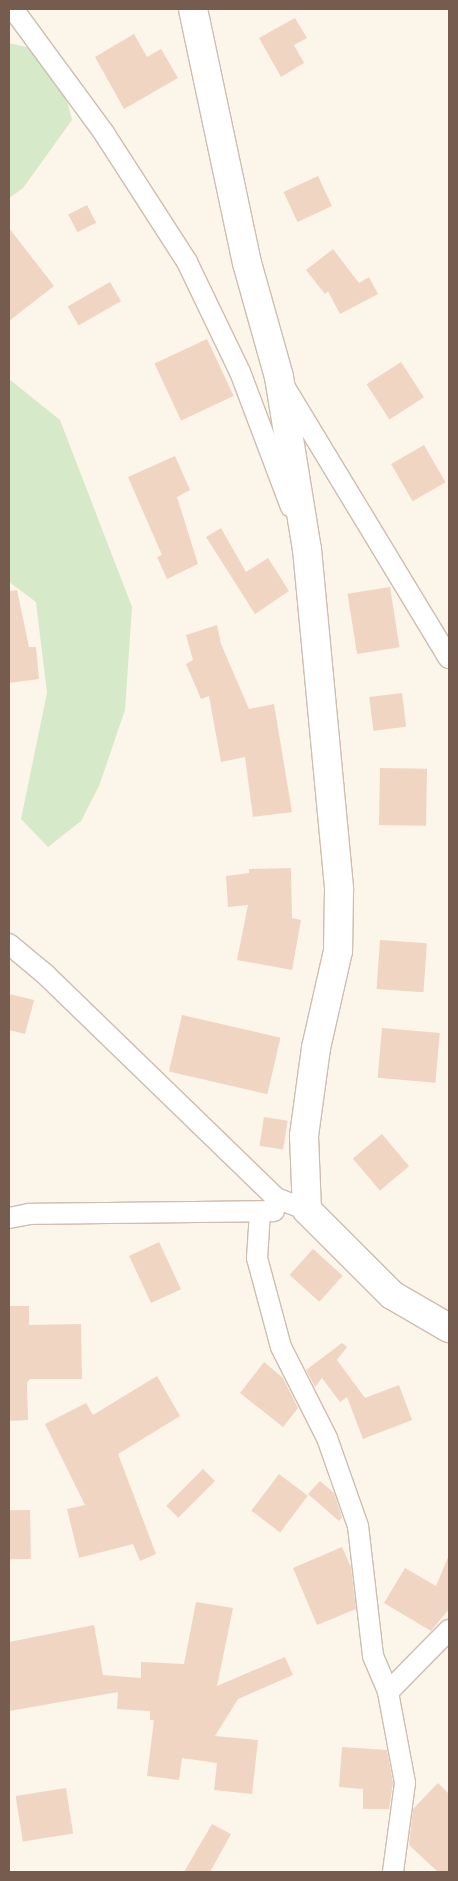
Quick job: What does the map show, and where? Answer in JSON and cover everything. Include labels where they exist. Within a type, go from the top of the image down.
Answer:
[{"type":"main road","points":[[193,9],[248,263],[279,377],[307,549],[339,890],[338,951],[316,1048],[304,1136],[306,1210],[392,1295],[449,1328]]},
{"type":"street","points":[[13,9],[104,133],[187,262],[240,372],[307,549]]},
{"type":"street","points":[[279,377],[449,658]]},
{"type":"street","points":[[9,944],[45,974],[276,1198],[306,1210]]},
{"type":"street","points":[[9,1218],[29,1214],[306,1210]]},
{"type":"street","points":[[260,1212],[257,1258],[264,1294],[280,1347],[327,1438],[358,1526],[372,1656],[388,1692],[405,1783],[393,1872]]},
{"type":"street","points":[[388,1692],[449,1630]]},
{"type":"green space","points":[[9,43],[30,48],[61,77],[72,120],[23,188],[9,198]]},
{"type":"green space","points":[[9,379],[60,420],[132,607],[125,710],[99,786],[81,821],[48,847],[21,819],[47,693],[36,602],[9,582]]},
{"type":"building","points":[[295,18],[307,38],[294,45],[304,63],[281,77],[259,38]]},
{"type":"building","points":[[134,34],[147,57],[161,49],[178,78],[124,109],[95,57]]},
{"type":"building","points":[[318,176],[332,206],[298,222],[284,192]]},
{"type":"building","points":[[87,205],[96,223],[77,232],[68,215]]},
{"type":"building","points":[[9,228],[54,286],[9,321]]},
{"type":"building","points":[[333,249],[359,283],[369,277],[378,294],[340,314],[328,291],[325,294],[306,270]]},
{"type":"building","points":[[110,282],[121,301],[79,326],[68,306]]},
{"type":"building","points":[[207,339],[234,396],[181,421],[154,364]]},
{"type":"building","points":[[401,362],[424,397],[389,420],[367,384]]},
{"type":"building","points":[[424,445],[445,482],[413,501],[391,464]]},
{"type":"building","points":[[175,456],[190,490],[177,497],[198,564],[167,579],[157,557],[162,555],[128,477]]},
{"type":"building","points":[[221,528],[246,572],[268,558],[289,591],[255,614],[206,537]]},
{"type":"building","points":[[390,587],[400,647],[357,654],[348,594]]},
{"type":"building","points":[[17,590],[29,647],[36,647],[39,679],[9,683],[9,591]]},
{"type":"building","points":[[217,625],[221,644],[249,709],[274,704],[292,812],[253,817],[245,757],[221,762],[209,696],[201,699],[186,664],[193,660],[186,635]]},
{"type":"building","points":[[402,693],[406,727],[373,731],[369,697]]},
{"type":"building","points":[[380,768],[427,769],[426,826],[379,825]]},
{"type":"building","points":[[291,868],[292,918],[301,920],[292,970],[237,960],[248,905],[228,907],[226,876],[249,873],[249,869]]},
{"type":"building","points":[[380,940],[427,943],[423,992],[377,989]]},
{"type":"building","points":[[9,994],[34,1000],[25,1034],[9,1030]]},
{"type":"building","points":[[182,1015],[280,1038],[267,1094],[169,1072]]},
{"type":"building","points":[[382,1028],[440,1033],[435,1083],[378,1078]]},
{"type":"building","points":[[264,1117],[288,1121],[283,1149],[259,1146]]},
{"type":"building","points":[[382,1134],[409,1166],[380,1191],[353,1158]]},
{"type":"building","points":[[159,1242],[181,1289],[151,1303],[129,1256]]},
{"type":"building","points":[[313,1249],[343,1276],[319,1302],[290,1275]]},
{"type":"building","points":[[9,1306],[29,1306],[29,1325],[81,1324],[82,1379],[30,1379],[27,1383],[28,1420],[9,1421]]},
{"type":"building","points":[[342,1343],[347,1347],[337,1360],[365,1398],[399,1385],[412,1420],[363,1439],[347,1397],[340,1402],[322,1378],[315,1387],[306,1370]]},
{"type":"building","points":[[264,1362],[283,1378],[298,1408],[283,1427],[240,1393]]},
{"type":"building","points":[[157,1376],[180,1416],[118,1454],[156,1554],[140,1561],[133,1544],[79,1558],[67,1509],[85,1505],[45,1424],[86,1403],[93,1415]]},
{"type":"building","points":[[203,1469],[215,1481],[178,1518],[166,1506]]},
{"type":"building","points":[[279,1474],[308,1496],[280,1532],[251,1511]]},
{"type":"building","points":[[320,1481],[334,1493],[342,1517],[339,1521],[308,1494]]},
{"type":"building","points":[[9,1510],[30,1510],[31,1559],[10,1559]]},
{"type":"building","points":[[342,1547],[351,1567],[356,1609],[317,1625],[293,1568]]},
{"type":"building","points":[[449,1555],[449,1609],[431,1631],[384,1603],[405,1568],[436,1586]]},
{"type":"building","points":[[196,1602],[233,1608],[217,1686],[285,1657],[293,1675],[238,1699],[215,1736],[258,1740],[252,1794],[214,1790],[217,1763],[182,1758],[179,1780],[147,1776],[154,1720],[150,1720],[150,1711],[117,1709],[118,1692],[9,1711],[9,1642],[94,1625],[103,1675],[141,1678],[141,1662],[184,1664]]},
{"type":"building","points":[[342,1747],[387,1750],[393,1783],[389,1809],[363,1809],[363,1789],[339,1787]]},
{"type":"building","points":[[438,1783],[449,1794],[449,1872],[438,1872],[409,1845],[413,1809]]},
{"type":"building","points":[[66,1788],[73,1833],[23,1841],[16,1796]]},
{"type":"building","points":[[212,1824],[231,1834],[210,1872],[184,1872]]}]
